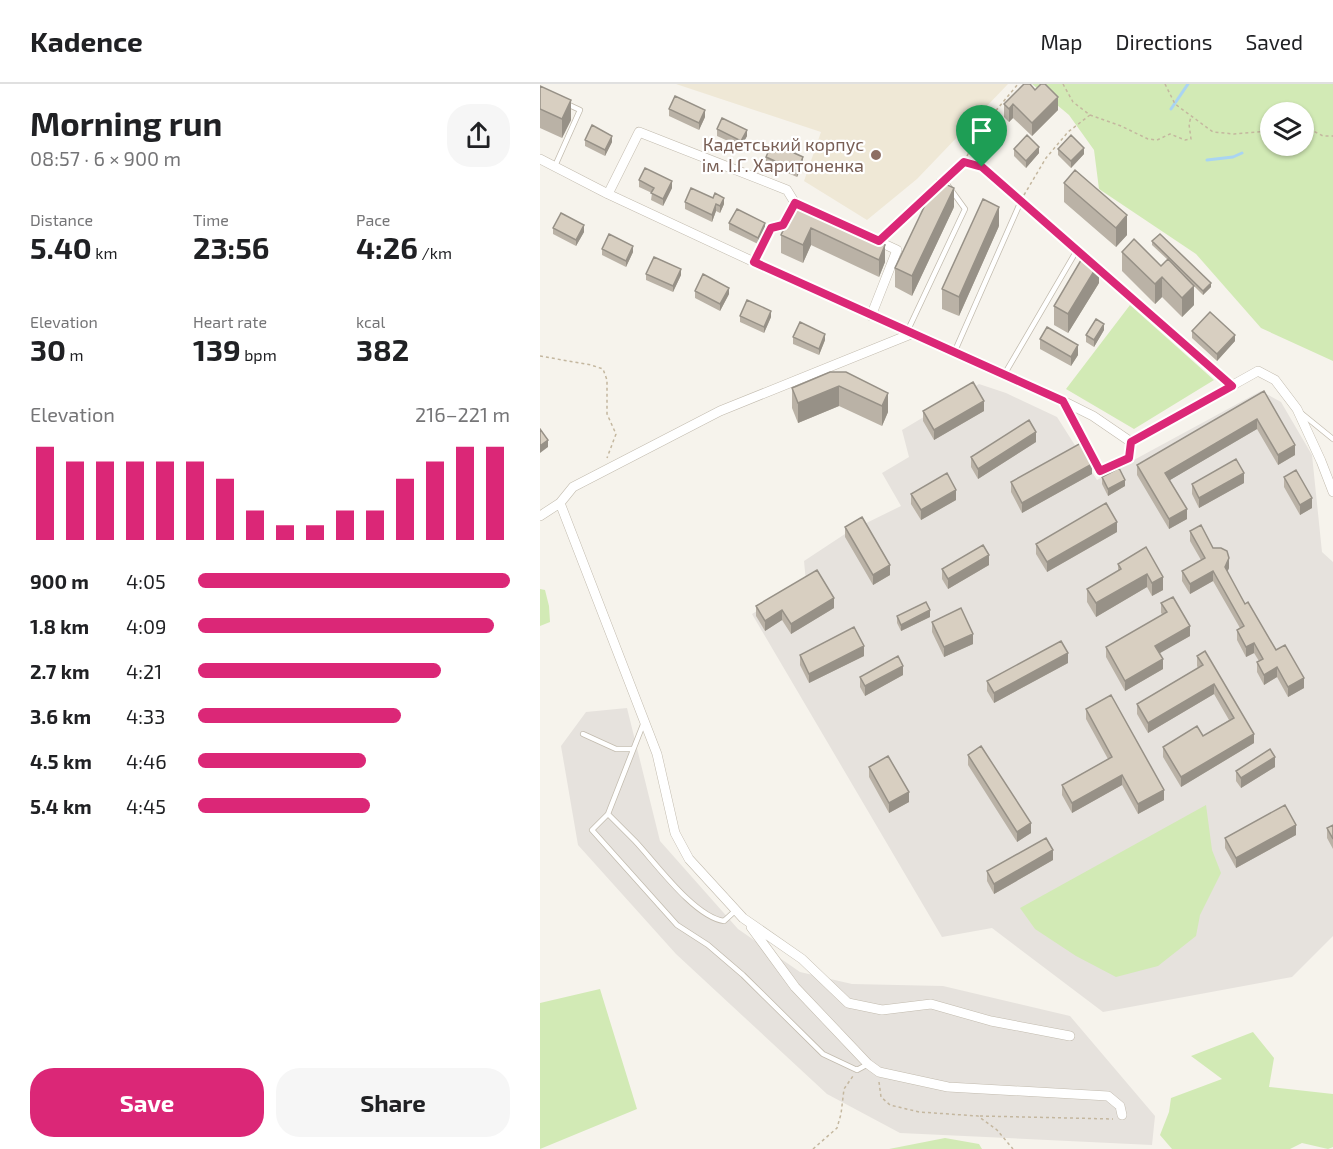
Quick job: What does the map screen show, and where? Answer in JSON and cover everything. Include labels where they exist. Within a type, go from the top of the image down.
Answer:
[{"type":"street","points":[[608,194],[639,132],[787,190],[795,203],[897,250],[871,316]]},
{"type":"street","points":[[540,159],[608,194],[754,262],[1063,401],[1093,416],[1131,442]]},
{"type":"street","points":[[540,516],[560,503],[573,487],[720,411],[909,333]]},
{"type":"street","points":[[1131,442],[1258,371],[1275,380],[1297,410],[1333,492]]},
{"type":"street","points":[[1063,401],[1100,471],[1129,458],[1131,442]]},
{"type":"street","points":[[560,503],[657,754],[675,833],[689,859],[744,918],[795,987],[868,1064],[879,1072],[948,1087],[1108,1096],[1120,1106],[1122,1115]]},
{"type":"street","points":[[744,918],[802,959],[848,1003],[882,1010],[931,1004],[991,1021],[1070,1036]]},
{"type":"lane","points":[[555,167],[580,110],[560,101]]},
{"type":"lane","points":[[879,241],[964,162],[982,167],[1232,386]]},
{"type":"lane","points":[[909,333],[965,209],[944,180]]},
{"type":"lane","points":[[954,353],[1021,201]]},
{"type":"lane","points":[[1004,375],[1077,250]]},
{"type":"lane","points":[[1297,410],[1333,439]]},
{"type":"lane","points":[[645,721],[608,814],[592,830],[677,925],[708,945],[744,975],[823,1054],[857,1070],[868,1064]]},
{"type":"lane","points":[[583,734],[616,749],[633,749]]},
{"type":"lane","points":[[608,814],[672,884],[703,911],[717,920],[724,921],[736,910]]},
{"type":"path","points":[[964,162],[984,125],[1018,84]]},
{"type":"path","points":[[1063,84],[1073,102],[1090,115],[1148,139],[1157,140],[1170,134],[1185,140],[1191,139],[1189,124],[1191,117]]},
{"type":"path","points":[[1165,84],[1175,104],[1213,132],[1234,134],[1260,132]]},
{"type":"path","points":[[1021,201],[1046,158],[1068,132],[1090,115]]},
{"type":"path","points":[[1314,131],[1323,136],[1333,136]]},
{"type":"path","points":[[754,262],[771,228],[783,225],[787,218]]},
{"type":"path","points":[[540,356],[591,364],[603,369],[607,380],[607,414],[616,434],[603,470]]},
{"type":"path","points":[[813,1149],[837,1128],[844,1089],[857,1070]]},
{"type":"path","points":[[879,1072],[881,1097],[890,1105],[919,1112],[978,1116],[1115,1119],[1122,1115]]},
{"type":"path","points":[[978,1116],[997,1130],[1012,1149]]},
{"type":"shaded area","name":"Кадетський корпус ім. І.Г. Харитоненка","points":[[676,84],[1008,84],[917,179],[867,220],[804,181],[821,132]]},
{"type":"shaded area","points":[[979,384],[1006,393],[1057,417],[1097,480],[1261,391],[1281,402],[1312,455],[1322,552],[1333,562],[1333,936],[1292,977],[1103,1012],[992,928],[942,937],[752,614],[806,582],[804,561],[848,532],[901,506],[882,473],[909,457],[902,430]]},
{"type":"shaded area","points":[[627,708],[660,841],[738,929],[800,972],[852,984],[943,986],[1070,1016],[1155,1116],[1152,1145],[900,1133],[827,1094],[676,954],[578,845],[561,746],[586,712]]},
{"type":"green space","points":[[1032,84],[1333,84],[1333,361],[1261,328],[1196,254],[1099,189],[1094,150],[1069,115]]},
{"type":"green space","points":[[1130,305],[1214,380],[1134,429],[1066,389]]},
{"type":"green space","points":[[540,589],[545,590],[550,622],[540,626]]},
{"type":"green space","points":[[1206,805],[1212,850],[1221,873],[1200,915],[1196,936],[1158,966],[1116,977],[1076,956],[1035,929],[1020,908]]},
{"type":"green space","points":[[600,989],[637,1109],[540,1149],[540,1003]]},
{"type":"green space","points":[[1253,1032],[1274,1058],[1269,1087],[1333,1094],[1333,1147],[1328,1149],[1302,1143],[1290,1149],[1172,1149],[1160,1135],[1169,1112],[1171,1098],[1222,1079],[1191,1056]]},
{"type":"green space","points":[[945,1138],[979,1144],[982,1149],[889,1149]]},
{"type":"building","points":[[1024,84],[1030,84],[1035,90],[1041,84],[1045,84],[1058,97],[1032,123],[1013,104],[1009,109],[1004,104]]},
{"type":"building","points":[[540,86],[571,100],[562,119],[540,109]]},
{"type":"building","points":[[675,96],[705,110],[699,123],[669,109]]},
{"type":"building","points":[[722,118],[747,130],[741,141],[717,129]]},
{"type":"building","points":[[592,125],[612,136],[605,150],[585,140]]},
{"type":"building","points":[[1027,135],[1039,147],[1026,161],[1014,149]]},
{"type":"building","points":[[1071,135],[1084,148],[1071,161],[1058,149]]},
{"type":"building","points":[[772,143],[803,157],[797,171],[766,157]]},
{"type":"building","points":[[645,168],[672,181],[663,199],[651,193],[654,188],[639,180]]},
{"type":"building","points":[[1075,170],[1127,215],[1116,228],[1064,183]]},
{"type":"building","points":[[937,180],[954,188],[912,276],[895,268]]},
{"type":"building","points":[[691,188],[713,198],[715,193],[724,198],[720,206],[716,204],[712,215],[685,202]]},
{"type":"building","points":[[983,199],[999,207],[959,297],[942,289]]},
{"type":"building","points":[[792,202],[885,245],[879,260],[811,228],[803,245],[781,235],[789,218],[786,216]]},
{"type":"building","points":[[737,209],[765,223],[758,238],[729,223]]},
{"type":"building","points":[[561,213],[584,225],[576,240],[553,228]]},
{"type":"building","points":[[609,234],[633,246],[626,261],[602,249]]},
{"type":"building","points":[[1160,234],[1211,283],[1203,291],[1152,241]]},
{"type":"building","points":[[1134,239],[1161,266],[1168,259],[1194,286],[1182,298],[1162,277],[1155,284],[1122,252]]},
{"type":"building","points":[[1084,255],[1099,263],[1068,314],[1054,306]]},
{"type":"building","points":[[654,257],[681,269],[673,286],[646,274]]},
{"type":"building","points":[[703,274],[729,288],[720,304],[695,291]]},
{"type":"building","points":[[747,300],[771,311],[764,327],[740,316]]},
{"type":"building","points":[[1210,312],[1235,335],[1217,354],[1192,331]]},
{"type":"building","points":[[1096,319],[1104,324],[1094,340],[1086,335]]},
{"type":"building","points":[[800,322],[825,334],[819,349],[793,337]]},
{"type":"building","points":[[1047,327],[1078,345],[1071,357],[1040,339]]},
{"type":"building","points":[[830,372],[846,372],[888,393],[882,406],[839,386],[798,403],[792,388]]},
{"type":"building","points":[[973,382],[984,401],[934,430],[923,411]]},
{"type":"building","points":[[1264,391],[1295,445],[1278,455],[1257,419],[1165,473],[1187,509],[1169,519],[1137,465]]},
{"type":"building","points":[[1029,420],[1036,432],[978,469],[971,457]]},
{"type":"building","points":[[540,429],[548,440],[540,446]]},
{"type":"building","points":[[1081,443],[1092,464],[1022,503],[1011,482]]},
{"type":"building","points":[[1236,459],[1244,473],[1199,498],[1192,484]]},
{"type":"building","points":[[1119,468],[1125,480],[1108,489],[1102,477]]},
{"type":"building","points":[[1296,470],[1312,498],[1300,505],[1284,477]]},
{"type":"building","points":[[947,473],[956,490],[921,510],[911,494]]},
{"type":"building","points":[[1106,503],[1117,522],[1047,562],[1036,544]]},
{"type":"building","points":[[862,517],[890,565],[873,575],[845,527]]},
{"type":"building","points":[[1201,525],[1213,548],[1227,551],[1229,558],[1225,567],[1245,604],[1248,602],[1276,650],[1285,645],[1304,678],[1288,687],[1277,667],[1264,675],[1257,662],[1263,659],[1254,643],[1246,647],[1237,630],[1244,626],[1213,571],[1190,584],[1182,571],[1205,558],[1190,531]]},
{"type":"building","points":[[983,545],[989,555],[948,579],[942,569]]},
{"type":"building","points":[[1146,547],[1163,577],[1152,583],[1147,574],[1096,603],[1087,589],[1121,569],[1118,564]]},
{"type":"building","points":[[817,570],[834,598],[791,624],[782,610],[765,621],[756,606]]},
{"type":"building","points":[[1173,597],[1190,626],[1155,646],[1163,659],[1125,681],[1106,647],[1167,612],[1161,603]]},
{"type":"building","points":[[926,602],[930,610],[901,625],[897,616]]},
{"type":"building","points":[[961,608],[973,634],[944,647],[932,622]]},
{"type":"building","points":[[854,627],[864,646],[809,674],[800,655]]},
{"type":"building","points":[[1061,641],[1068,653],[994,693],[987,681]]},
{"type":"building","points":[[1205,651],[1254,734],[1181,777],[1163,747],[1197,726],[1203,736],[1234,718],[1214,684],[1148,723],[1137,704],[1203,665],[1197,656]]},
{"type":"building","points":[[898,656],[903,666],[865,686],[860,677]]},
{"type":"building","points":[[1111,695],[1164,790],[1138,804],[1122,775],[1072,803],[1062,785],[1112,757],[1086,709]]},
{"type":"building","points":[[981,746],[1031,823],[1017,832],[968,755]]},
{"type":"building","points":[[1270,749],[1275,757],[1241,778],[1236,771]]},
{"type":"building","points":[[888,756],[909,792],[889,803],[869,767]]},
{"type":"building","points":[[1285,805],[1296,825],[1236,858],[1225,838]]},
{"type":"building","points":[[1333,825],[1333,839],[1327,828]]},
{"type":"building","points":[[1046,838],[1053,850],[994,884],[987,871]]},
{"type":"waterway","points":[[1171,109],[1188,84]]},
{"type":"waterway","points":[[1207,160],[1233,157],[1242,153]]},
{"type":"place","name":"Кадетський корпус ім. І.Г. Харитоненка","points":[[876,155]]},
{"type":"route","points":[[964,162],[982,167],[1232,386],[1131,442],[1129,458],[1100,471],[1063,401],[754,262],[771,228],[783,225],[795,203],[879,241],[964,162]]}]
